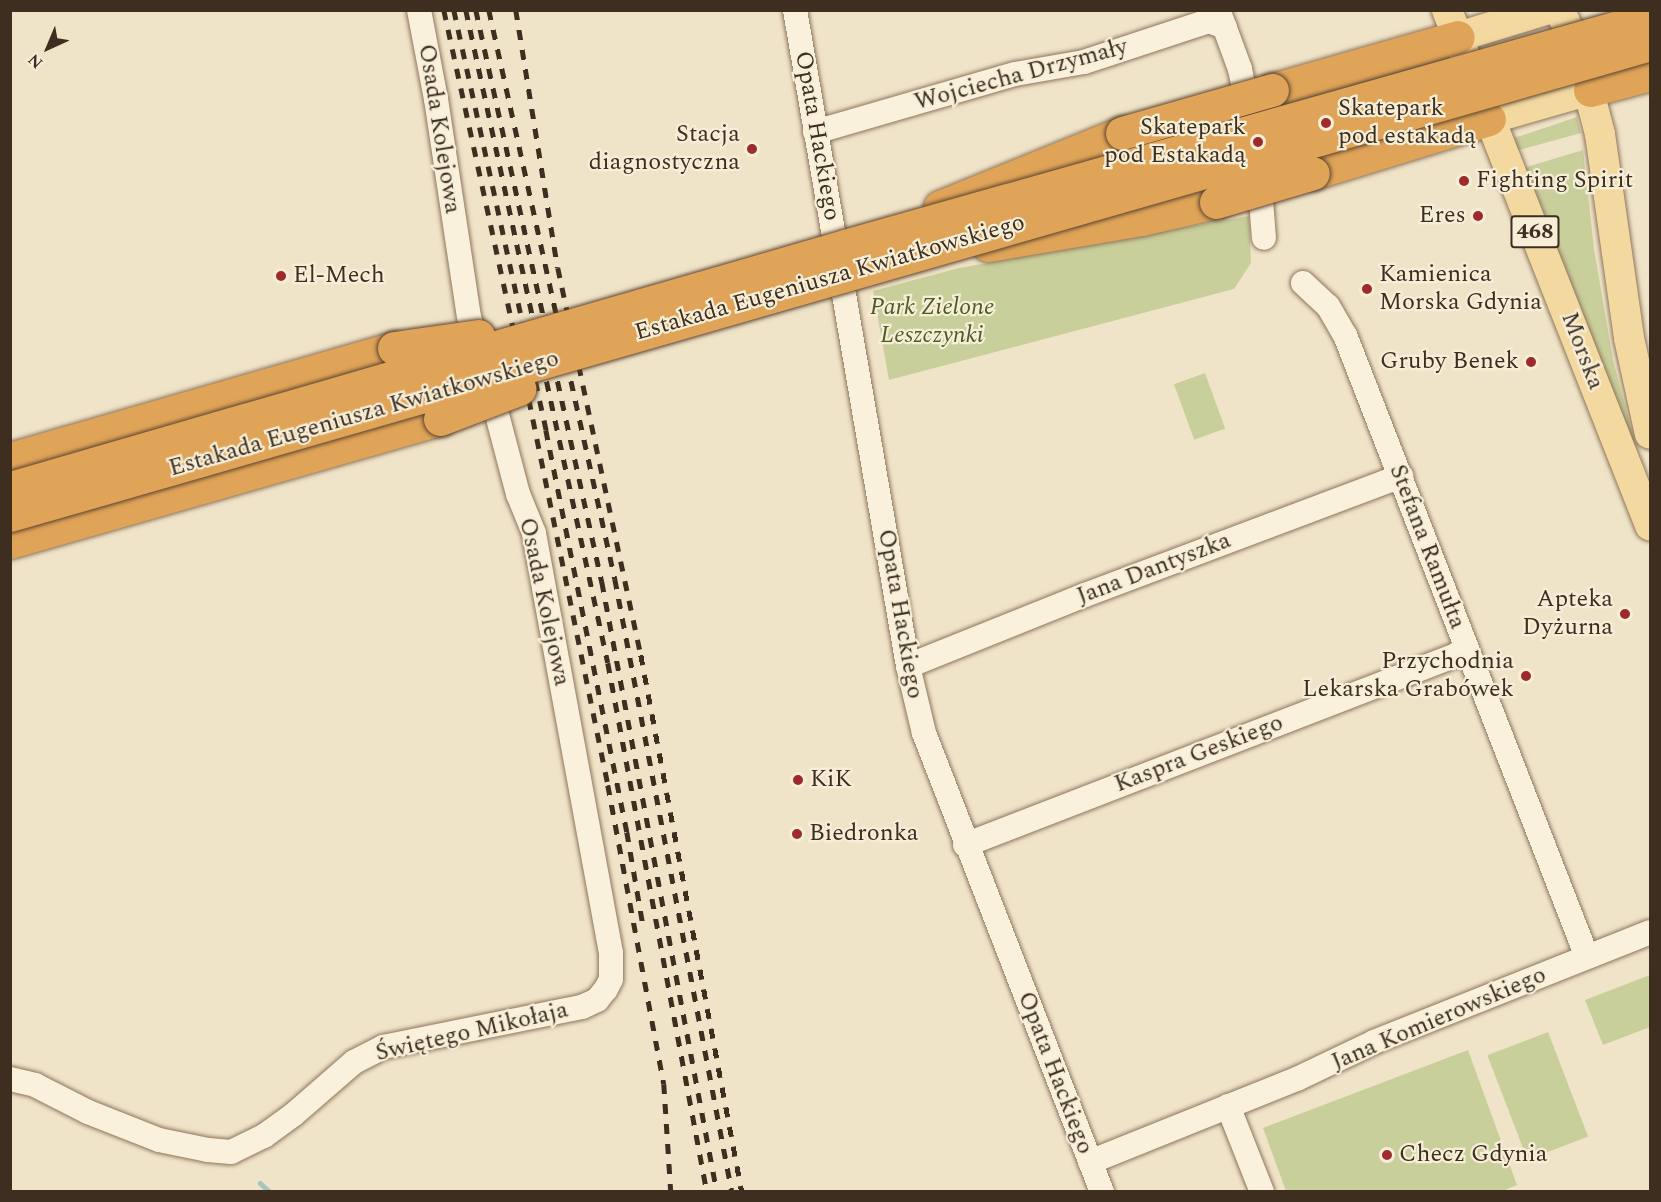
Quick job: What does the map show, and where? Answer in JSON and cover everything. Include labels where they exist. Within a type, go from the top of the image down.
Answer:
[{"type":"highway","name":"Estakada Eugeniusza Kwiatkowskiego","points":[[102,488],[641,334],[851,258],[1650,18]]},
{"type":"highway","points":[[851,258],[1122,133],[1272,90],[1453,24]]},
{"type":"highway","name":"Estakada Eugeniusza Kwiatkowskiego","points":[[28,503],[616,314],[851,258],[1650,44]]},
{"type":"highway","points":[[1590,90],[1650,74]]},
{"type":"highway","points":[[851,258],[962,249],[1142,219],[1216,202],[1489,118]]},
{"type":"highway","points":[[10,459],[394,348],[616,314]]},
{"type":"highway","points":[[10,542],[440,419],[517,390],[641,334]]},
{"type":"main road","points":[[1453,24],[1546,10]]},
{"type":"main road","name":"Morska","points":[[1560,10],[1580,54],[1590,90],[1604,156],[1629,338],[1650,434]]},
{"type":"main road","name":"Morska","points":[[1453,24],[1650,525]]},
{"type":"main road","points":[[1489,118],[1590,90]]},
{"type":"street","name":"Osada Kolejowa","points":[[419,10],[436,99],[469,317],[518,494],[534,534],[611,953],[611,979],[606,989],[597,1000],[582,1007]]},
{"type":"street","name":"Opata Hackiego","points":[[795,10],[908,666],[931,756],[1102,1191]]},
{"type":"street","name":"Wojciecha Drzymały","points":[[815,132],[1015,74],[1084,62],[1209,21],[1222,19],[1240,69],[1251,124],[1259,173],[1264,238]]},
{"type":"street","name":"Stefana Ramułta","points":[[1303,283],[1328,306],[1345,335],[1587,957]]},
{"type":"street","points":[[28,503],[370,385],[444,353],[483,364],[455,394],[377,410],[320,426]]},
{"type":"street","name":"Jana Dantyszka","points":[[908,666],[1085,595],[1401,476]]},
{"type":"street","points":[[28,503],[102,488]]},
{"type":"street","name":"Kaspra Geskiego","points":[[965,845],[1456,655],[1465,648]]},
{"type":"street","name":"Jana Komierowskiego","points":[[1090,1162],[1299,1078],[1374,1042],[1650,932]]},
{"type":"street","name":"Świętego Mikołaja","points":[[10,1079],[35,1085],[88,1112],[159,1140],[208,1150],[231,1152],[264,1136],[293,1115],[354,1062],[383,1047],[582,1007]]},
{"type":"street","points":[[1228,1106],[1262,1191]]},
{"type":"green space","points":[[1577,117],[1581,133],[1512,152],[1508,140]]},
{"type":"green space","points":[[1583,150],[1594,249],[1613,360],[1643,474],[1520,169]]},
{"type":"green space","name":"Park Zielone Leszczynki","points":[[1249,216],[1251,263],[1234,289],[889,380],[873,291],[959,268]]},
{"type":"green space","points":[[1205,373],[1225,428],[1194,440],[1174,384]]},
{"type":"green space","points":[[1650,975],[1650,1027],[1603,1045],[1585,1000]]},
{"type":"green space","points":[[1548,1032],[1588,1137],[1527,1160],[1487,1055]]},
{"type":"green space","points":[[1468,1050],[1517,1185],[1500,1192],[1286,1191],[1263,1128]]},
{"type":"waterway","points":[[260,1183],[270,1192]]},
{"type":"railway","points":[[444,10],[525,380],[608,785],[664,1084],[671,1192]]},
{"type":"railway","points":[[454,10],[546,430],[627,832],[643,925]]},
{"type":"railway","points":[[466,10],[608,663],[707,1192]]},
{"type":"railway","points":[[476,10],[602,582],[717,1192]]},
{"type":"railway","points":[[489,10],[615,579],[732,1192]]},
{"type":"railway","points":[[516,10],[558,268],[641,655],[742,1192]]},
{"type":"place","name":"Skatepark pod estakadą","points":[[1326,123]]},
{"type":"place","name":"Skatepark pod Estakadą","points":[[1258,142]]},
{"type":"place","name":"Stacja diagnostyczna","points":[[752,149]]},
{"type":"place","name":"Fighting Spirit","points":[[1464,181]]},
{"type":"place","name":"Eres","points":[[1478,216]]},
{"type":"place","name":"El-Mech","points":[[281,276]]},
{"type":"place","name":"Kamienica Morska Gdynia","points":[[1367,289]]},
{"type":"place","name":"Gruby Benek","points":[[1531,362]]},
{"type":"place","name":"Apteka Dyżurna","points":[[1625,614]]},
{"type":"place","name":"Przychodnia Lekarska Grabówek","points":[[1526,676]]},
{"type":"place","name":"KiK","points":[[798,780]]},
{"type":"place","name":"Biedronka","points":[[797,834]]},
{"type":"place","name":"Checz Gdynia","points":[[1387,1155]]}]
